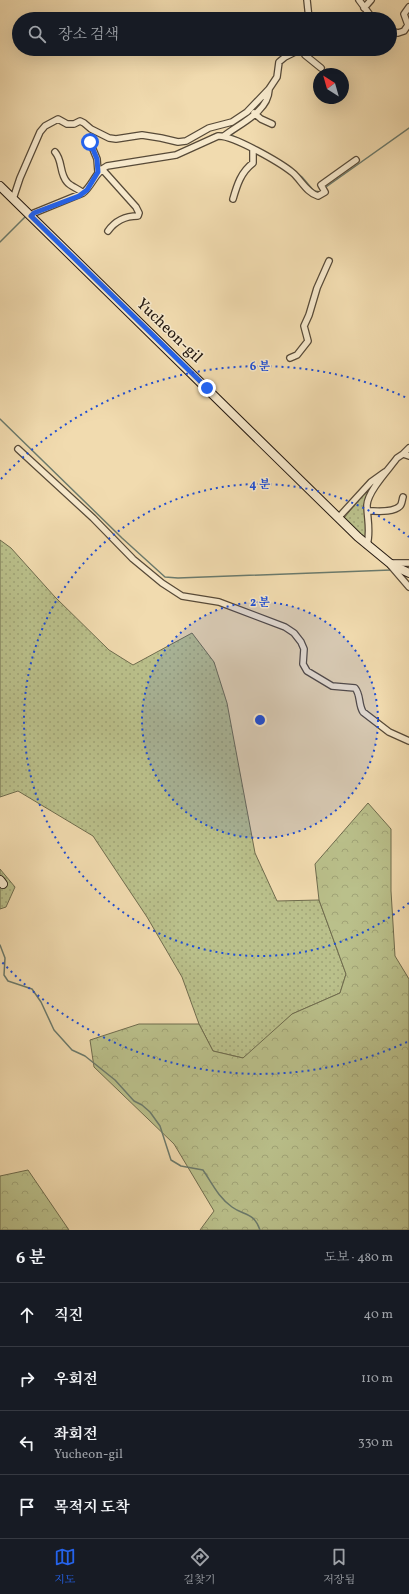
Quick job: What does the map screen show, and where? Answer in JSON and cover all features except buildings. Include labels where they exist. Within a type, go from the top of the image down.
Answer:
[{"type":"street","points":[[307,0],[308,12]]},
{"type":"street","points":[[359,0],[367,12]]},
{"type":"street","points":[[364,8],[371,0]]},
{"type":"street","points":[[397,33],[404,30],[408,25],[404,14],[409,8]]},
{"type":"street","points":[[13,199],[40,132],[45,126],[58,119],[63,120],[67,124],[74,124],[80,121],[91,129],[109,138],[142,135],[178,142],[186,141],[209,128],[232,122],[253,108],[269,90],[277,77],[279,62],[287,56]]},
{"type":"street","points":[[306,56],[321,68]]},
{"type":"street","points":[[224,136],[261,108],[267,99],[269,90]]},
{"type":"street","points":[[254,113],[261,119],[272,124]]},
{"type":"street","points":[[31,216],[34,213],[83,193],[89,188],[100,170],[107,166],[176,154],[215,137],[224,136],[234,139],[289,169],[311,193],[318,196],[325,192],[320,185],[356,160]]},
{"type":"street","points":[[90,142],[100,170],[136,207],[139,213],[138,216],[131,216],[117,222],[108,231]]},
{"type":"street","points":[[233,199],[240,178],[253,163],[253,149]]},
{"type":"street","points":[[55,152],[60,157],[63,174],[68,183],[79,188],[83,193]]},
{"type":"street","name":"Yucheon-gil","points":[[0,186],[367,545],[389,563],[409,573]]},
{"type":"street","points":[[290,358],[297,355],[308,341],[304,326],[317,288],[329,261]]},
{"type":"street","points":[[367,545],[369,534],[368,501],[370,496],[397,458],[409,448]]},
{"type":"street","points":[[18,449],[93,518],[133,559],[162,584],[182,596],[219,602],[285,627],[294,633],[301,642],[304,649],[303,664],[307,671],[332,686],[355,688],[358,693],[360,708],[364,714],[389,732],[409,741]]},
{"type":"street","points":[[402,454],[409,456]]},
{"type":"street","points":[[339,517],[371,482],[388,470]]},
{"type":"street","points":[[368,511],[387,511],[398,508],[403,497]]},
{"type":"street","points":[[389,563],[409,563]]},
{"type":"street","points":[[389,563],[409,587]]},
{"type":"green space","points":[[374,482],[376,483],[367,498],[366,540],[344,518]]},
{"type":"green space","points":[[0,540],[11,548],[55,597],[109,650],[133,665],[192,633],[214,662],[227,703],[255,853],[277,901],[319,900],[346,974],[340,993],[292,1014],[262,1043],[243,1058],[213,1051],[199,1024],[182,977],[147,917],[93,836],[18,791],[0,797]]},
{"type":"green space","points":[[368,803],[391,829],[391,891],[395,956],[409,979],[409,1230],[200,1230],[214,1211],[174,1144],[94,1067],[90,1040],[139,1024],[199,1024],[213,1051],[243,1058],[292,1014],[340,993],[346,974],[319,900],[315,864]]},
{"type":"green space","points":[[0,869],[15,887],[6,907],[0,909]]},
{"type":"green space","points":[[28,1170],[69,1230],[0,1230],[0,1176]]},
{"type":"waterway","points":[[326,187],[409,128]]},
{"type":"waterway","points":[[209,137],[222,133]]},
{"type":"waterway","points":[[229,134],[237,138]]},
{"type":"waterway","points":[[286,164],[302,177],[314,191],[321,192]]},
{"type":"waterway","points":[[0,242],[25,217]]},
{"type":"waterway","points":[[0,419],[122,538],[165,577],[178,578],[391,570]]},
{"type":"waterway","points":[[0,945],[5,958],[4,975],[8,981],[32,989],[41,1002],[54,1030],[72,1050],[85,1056],[115,1080],[134,1101],[142,1105],[150,1112],[160,1126],[171,1160],[181,1166],[203,1170],[223,1199],[236,1210],[252,1217],[258,1224],[260,1230]]},
{"type":"route","points":[[90,142],[97,159],[98,172],[91,185],[79,196],[34,213],[31,216],[207,388]]}]
